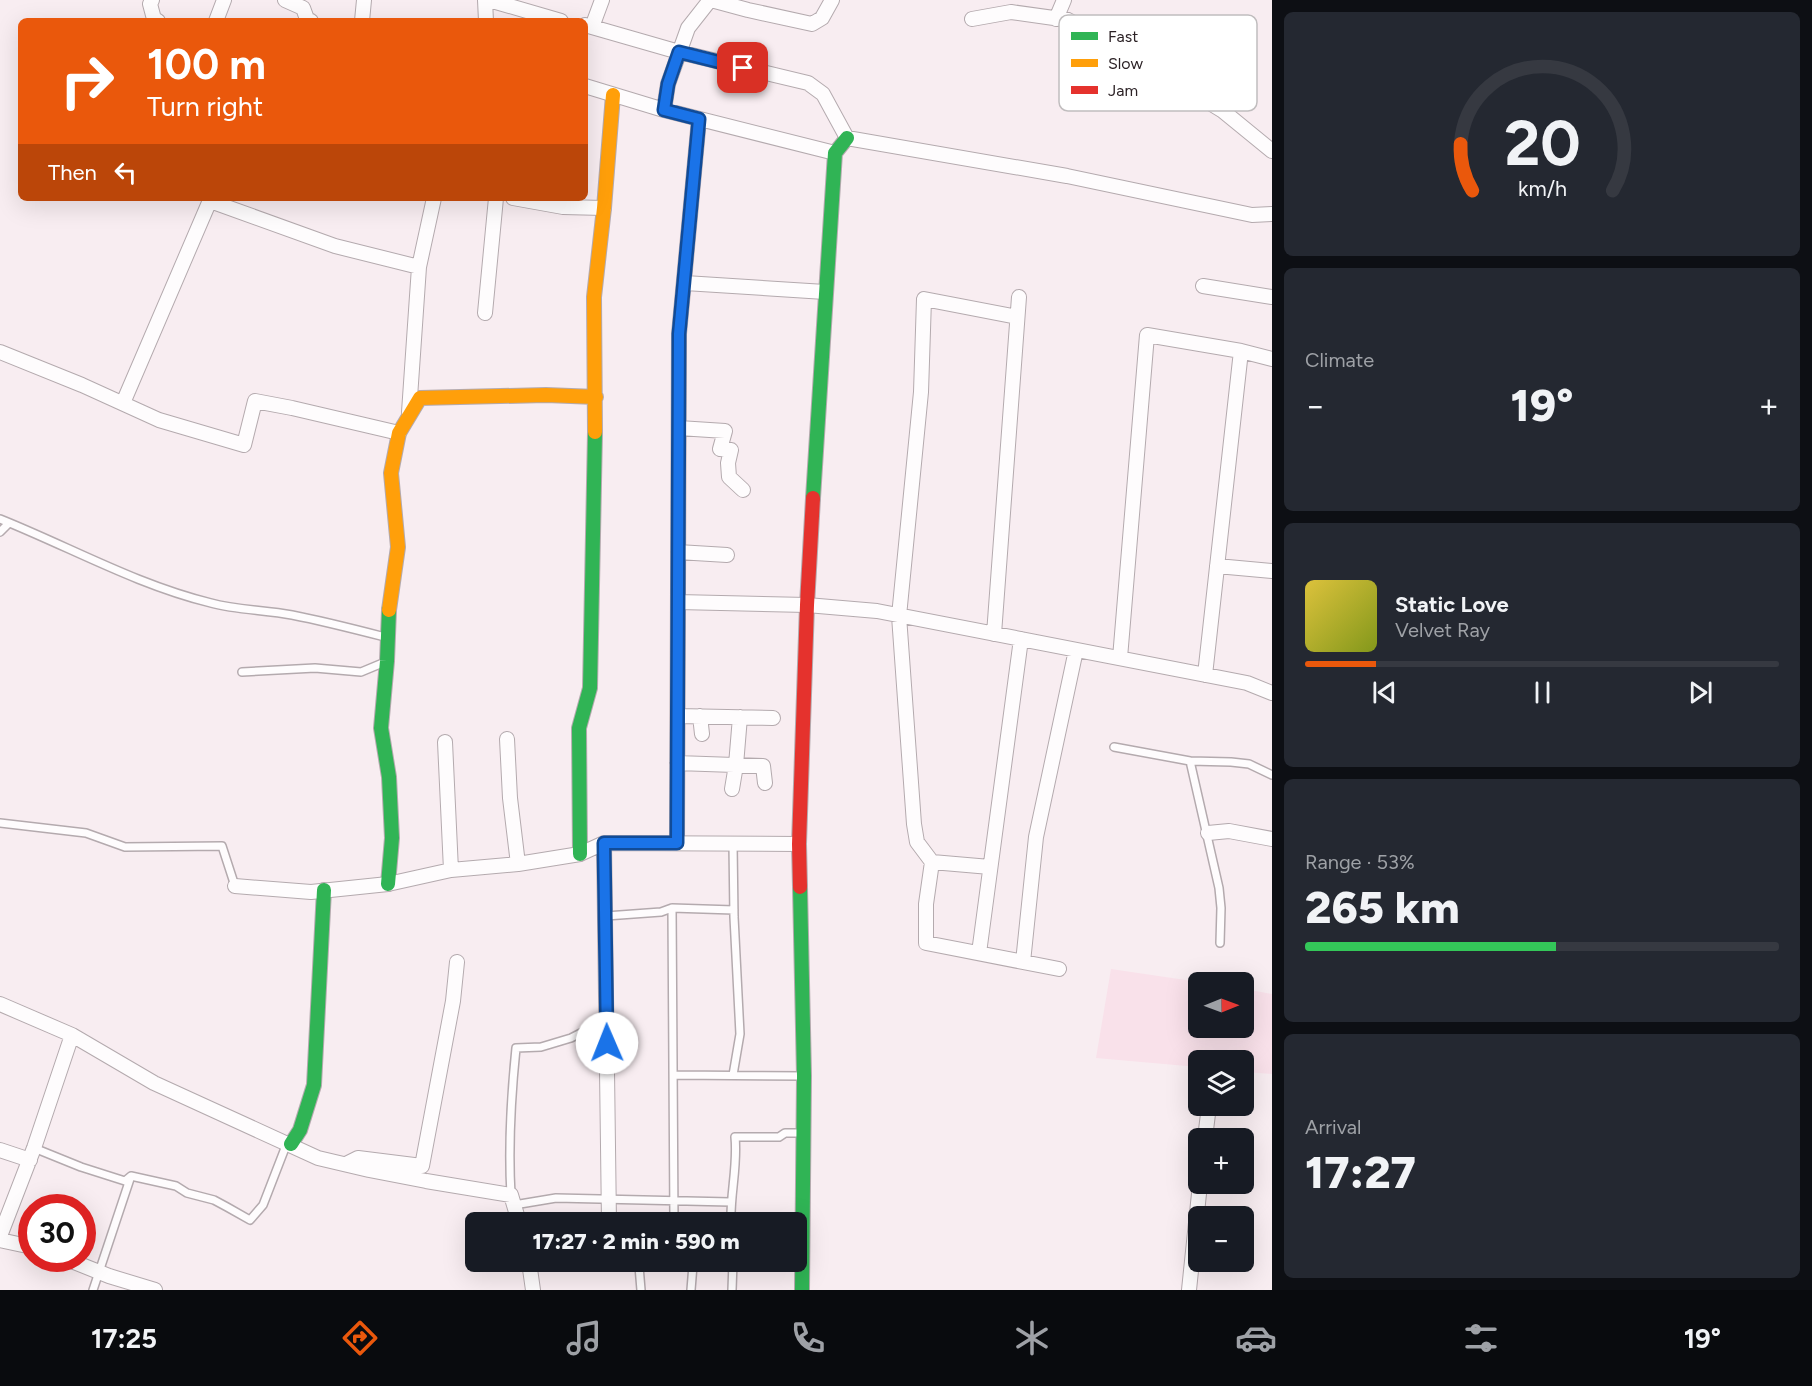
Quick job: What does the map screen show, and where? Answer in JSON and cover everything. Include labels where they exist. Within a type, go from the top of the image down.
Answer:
[{"type":"street","points":[[152,0],[150,4],[154,18]]},
{"type":"street","points":[[217,18],[224,0]]},
{"type":"street","points":[[285,0],[303,8],[307,18]]},
{"type":"street","points":[[362,18],[364,0]]},
{"type":"street","points":[[486,18],[487,0],[550,18]]},
{"type":"street","points":[[602,0],[589,26],[679,52],[808,83],[823,94],[847,138]]},
{"type":"street","points":[[664,110],[668,84],[688,28],[710,0],[812,24],[822,18],[831,0]]},
{"type":"street","points":[[1056,19],[1064,0]]},
{"type":"street","points":[[972,20],[1011,12],[1059,19]]},
{"type":"street","points":[[588,87],[664,110],[835,153]]},
{"type":"street","points":[[580,854],[579,728],[590,688],[597,397],[594,297],[613,95]]},
{"type":"street","points":[[1223,111],[1272,151]]},
{"type":"street","points":[[677,843],[679,334],[699,119]]},
{"type":"street","points":[[802,1290],[804,1076],[799,844],[807,605],[835,153],[847,138]]},
{"type":"street","points":[[847,138],[1067,176],[1252,215],[1272,214]]},
{"type":"street","points":[[123,403],[211,201]]},
{"type":"street","points":[[214,201],[335,246],[419,267]]},
{"type":"street","points":[[409,416],[419,267],[433,201]]},
{"type":"street","points":[[485,313],[496,201]]},
{"type":"street","points":[[530,201],[563,207],[604,208]]},
{"type":"street","points":[[685,283],[825,292]]},
{"type":"street","points":[[1203,286],[1272,297]]},
{"type":"street","points":[[994,634],[1018,297]]},
{"type":"street","points":[[1017,317],[924,299],[921,392],[898,616],[914,824],[917,842],[932,862],[926,904],[927,943],[1059,969]]},
{"type":"street","points":[[1120,658],[1148,335],[1272,358]]},
{"type":"street","points":[[1205,675],[1241,351]]},
{"type":"street","points":[[0,352],[159,420],[244,445],[255,401],[399,434]]},
{"type":"street","points":[[388,884],[392,837],[389,777],[381,728],[389,612],[398,547],[391,473],[399,434],[420,398],[546,395],[597,397]]},
{"type":"street","points":[[679,428],[725,430],[720,449],[731,450],[728,463],[729,477],[743,490]]},
{"type":"street","points":[[678,552],[727,555]]},
{"type":"street","points":[[1217,566],[1272,571]]},
{"type":"street","points":[[678,602],[807,605],[877,611],[1247,683],[1272,693]]},
{"type":"street","points":[[979,953],[1021,639]]},
{"type":"street","points":[[1023,962],[1036,837],[1076,650]]},
{"type":"street","points":[[678,716],[773,718]]},
{"type":"street","points":[[700,716],[702,734]]},
{"type":"street","points":[[732,789],[740,717]]},
{"type":"street","points":[[507,739],[510,798],[518,864]]},
{"type":"street","points":[[445,742],[451,870]]},
{"type":"street","points":[[677,763],[763,766],[765,783]]},
{"type":"street","points":[[1208,832],[1230,831],[1272,839]]},
{"type":"street","points":[[235,886],[311,892],[388,884],[451,870],[518,864],[580,854],[604,843],[799,844]]},
{"type":"street","points":[[604,843],[609,1212]]},
{"type":"street","points":[[932,862],[990,867]]},
{"type":"street","points":[[289,1144],[300,1130],[314,1085],[324,890]]},
{"type":"street","points":[[346,1164],[358,1158],[422,1166],[453,1001],[457,962]]},
{"type":"street","points":[[0,1004],[72,1035],[154,1083],[318,1158],[513,1200],[516,1212]]},
{"type":"street","points":[[18,1243],[0,1238],[32,1154],[72,1035]]},
{"type":"street","points":[[0,1150],[32,1154]]},
{"type":"street","points":[[1189,1290],[1199,1194]]},
{"type":"street","points":[[96,1271],[155,1290]]},
{"type":"street","points":[[530,1272],[533,1290]]},
{"type":"lane","points":[[0,519],[150,585],[213,604],[291,615],[387,638]]},
{"type":"lane","points":[[0,531],[9,523]]},
{"type":"lane","points":[[242,672],[315,668],[361,672],[387,661]]},
{"type":"lane","points":[[1114,747],[1190,761],[1249,764],[1272,775]]},
{"type":"lane","points":[[1190,761],[1219,888],[1220,943]]},
{"type":"lane","points":[[0,823],[86,833],[125,847],[222,846],[235,886]]},
{"type":"lane","points":[[733,844],[740,1034],[734,1075]]},
{"type":"lane","points":[[672,908],[674,1212]]},
{"type":"lane","points":[[606,916],[661,912],[672,908],[734,910]]},
{"type":"lane","points":[[606,1020],[571,1038],[541,1047],[516,1048],[511,1094],[509,1151],[513,1200],[556,1198],[730,1202]]},
{"type":"lane","points":[[674,1075],[804,1076]]},
{"type":"lane","points":[[730,1212],[735,1137],[779,1137],[785,1133],[804,1133]]},
{"type":"lane","points":[[131,1176],[176,1186],[188,1193],[214,1200],[250,1220],[263,1205],[289,1144]]},
{"type":"lane","points":[[32,1154],[125,1181],[131,1176]]},
{"type":"lane","points":[[93,1290],[131,1176]]},
{"type":"lane","points":[[640,1272],[641,1290]]},
{"type":"lane","points":[[691,1290],[692,1272]]},
{"type":"lane","points":[[732,1290],[733,1272]]},
{"type":"shaded area","points":[[1111,969],[1188,980],[1188,1038],[1254,1038],[1254,991],[1272,994],[1272,1074],[1254,1073],[1254,1050],[1188,1050],[1188,1066],[1096,1058]]},
{"type":"traffic: fast","points":[[813,498],[835,153],[847,138]]},
{"type":"traffic: fast","points":[[580,854],[579,728],[590,688],[595,432]]},
{"type":"traffic: fast","points":[[388,884],[392,838],[389,777],[381,728],[389,610]]},
{"type":"traffic: fast","points":[[800,887],[804,1076],[802,1290]]},
{"type":"traffic: fast","points":[[291,1144],[300,1130],[314,1085],[324,890]]},
{"type":"traffic: slow","points":[[595,432],[594,297],[613,95]]},
{"type":"traffic: slow","points":[[389,610],[398,547],[391,473],[399,433],[420,398],[546,395],[596,397]]},
{"type":"traffic: jam","points":[[800,887],[799,844],[813,498]]},
{"type":"route","points":[[607,1043],[604,843],[677,843],[679,334],[699,119],[664,110],[668,84],[679,52],[743,68]]}]
